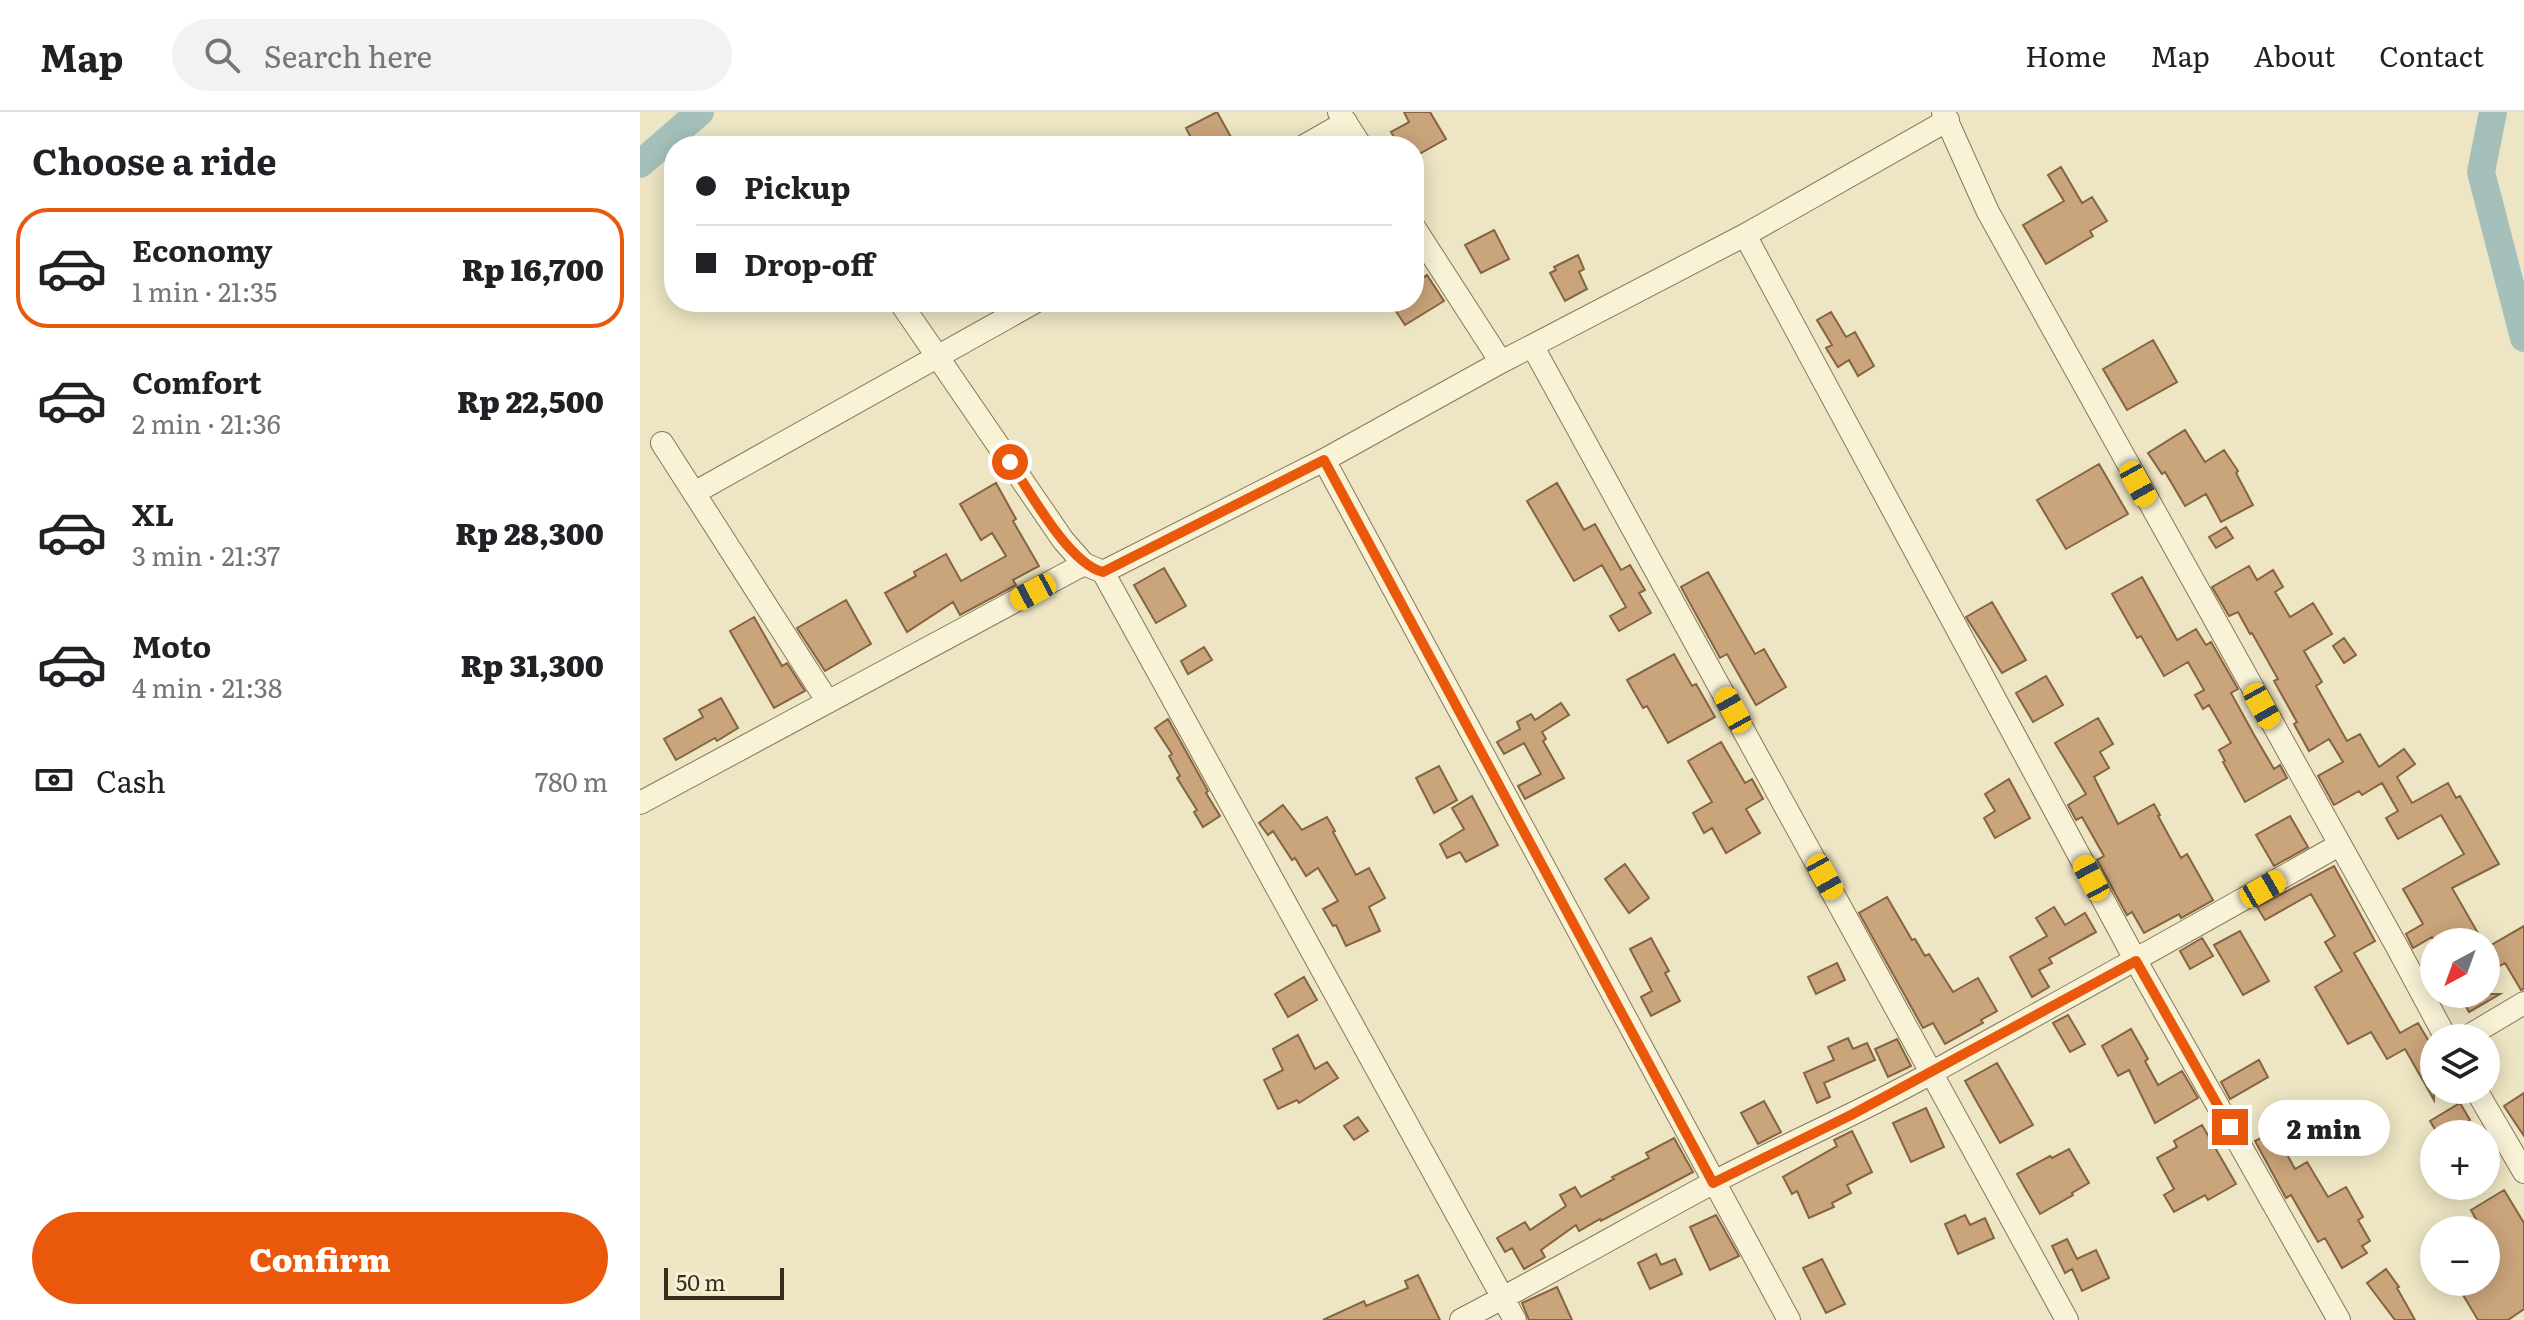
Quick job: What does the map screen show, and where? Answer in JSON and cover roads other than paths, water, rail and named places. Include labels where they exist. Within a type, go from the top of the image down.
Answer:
[{"type":"street","points":[[640,803],[828,702],[1094,568],[1324,460],[1501,362],[1745,235],[1946,116],[1988,212],[2438,1024]]},
{"type":"street","points":[[1317,136],[1342,117],[1354,136]]},
{"type":"street","points":[[1745,235],[2136,961],[2339,1320]]},
{"type":"street","points":[[1424,243],[1501,362]]},
{"type":"street","points":[[907,312],[1063,540],[1094,568],[1515,1320]]},
{"type":"street","points":[[694,493],[1018,312]]},
{"type":"street","points":[[1533,347],[2067,1320]]},
{"type":"street","points":[[662,443],[828,702]]},
{"type":"street","points":[[1324,460],[1789,1320]]},
{"type":"street","points":[[1461,1320],[1713,1183],[1933,1072],[2339,845]]},
{"type":"street","points":[[2489,1024],[2524,1003]]},
{"type":"street","points":[[2484,1104],[2524,1172]]},
{"type":"waterway","points":[[672,136],[700,112]]},
{"type":"waterway","points":[[2493,112],[2481,172],[2524,338]]},
{"type":"waterway","points":[[640,164],[664,143]]}]
